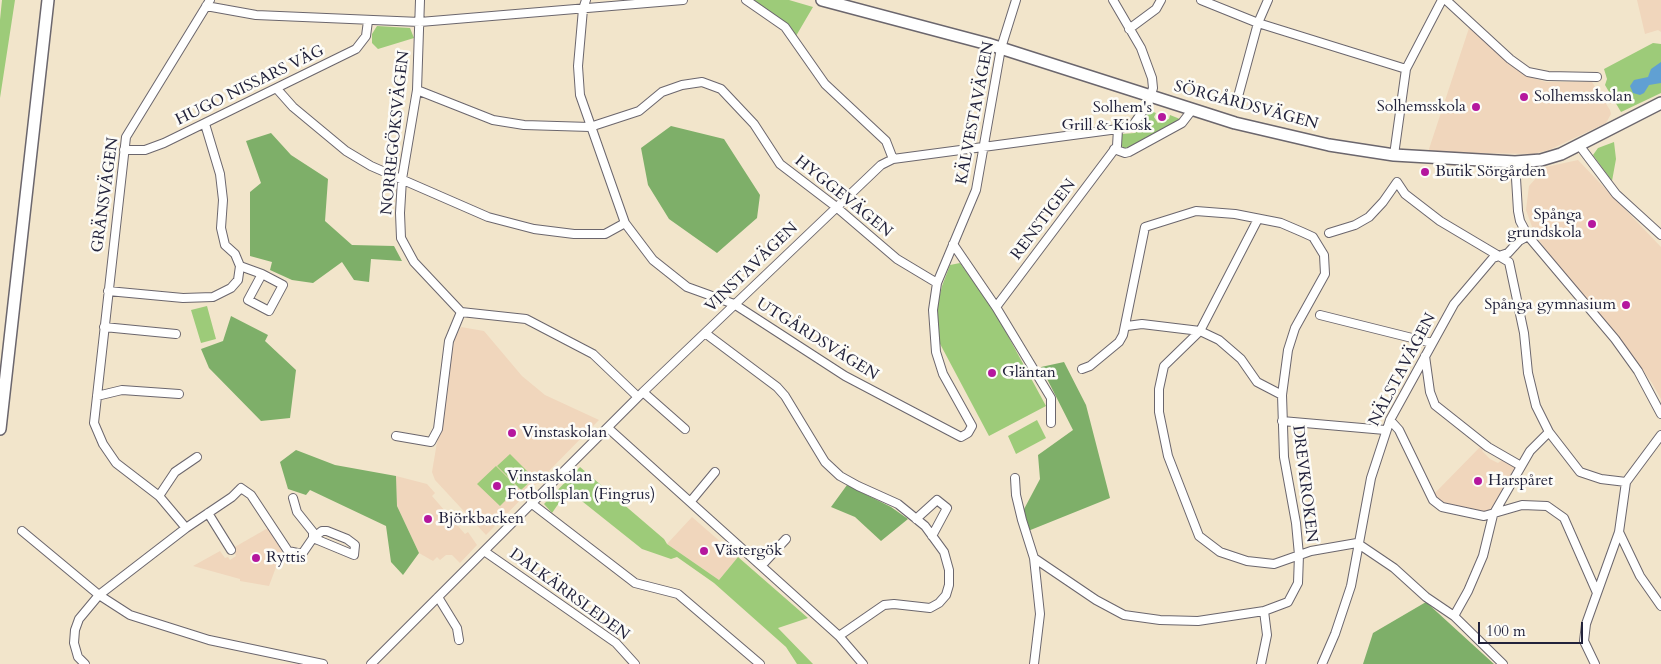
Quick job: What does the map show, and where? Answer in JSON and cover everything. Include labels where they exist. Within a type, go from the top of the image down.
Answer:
[{"type":"street","points":[[0,429],[48,0]]},
{"type":"street","name":"NORREGÖKSVÄGEN","points":[[420,0],[417,90],[402,179],[401,238],[414,262],[461,312]]},
{"type":"street","name":"UTGÅRDSVÄGEN","points":[[586,0],[582,9],[578,66],[580,95],[625,223],[653,260],[687,287],[734,304],[845,376],[960,437],[968,433],[972,426]]},
{"type":"street","points":[[208,3],[256,16],[420,22],[683,0]]},
{"type":"street","points":[[746,0],[785,27],[825,84],[886,141],[893,159]]},
{"type":"street","name":"SÖRGÅRDSVÄGEN","points":[[822,0],[1001,48],[1192,110],[1298,138],[1394,156],[1515,162],[1551,157],[1579,145],[1661,103]]},
{"type":"street","name":"KÄLVESTAVÄGEN","points":[[972,426],[943,374],[936,352],[933,320],[937,283],[976,190],[1001,48],[1016,0]]},
{"type":"street","points":[[1113,0],[1141,48],[1152,78],[1151,97]]},
{"type":"street","points":[[1129,28],[1156,9],[1161,0]]},
{"type":"street","points":[[1202,0],[1258,23],[1406,69]]},
{"type":"street","points":[[1236,104],[1258,23],[1268,0]]},
{"type":"street","points":[[1394,156],[1406,69],[1442,0]]},
{"type":"street","points":[[1446,0],[1510,59],[1528,72],[1548,76],[1597,77]]},
{"type":"street","name":"GRÄNSVÄGEN","points":[[186,528],[160,496],[116,463],[103,444],[94,423],[126,138],[133,123],[208,3]]},
{"type":"street","name":"HUGO NISSARS VÄG","points":[[124,150],[145,150],[204,124],[356,49],[366,36],[368,21]]},
{"type":"street","name":"HYGGEVÄGEN","points":[[417,90],[493,120],[524,125],[590,127],[639,112],[662,92],[682,85],[702,82],[721,89],[754,124],[780,164],[835,206],[897,259],[937,283]]},
{"type":"street","points":[[277,89],[293,107],[346,151],[402,179],[488,217],[534,229],[574,234],[605,234],[625,223]]},
{"type":"street","name":"VINSTAVÄGEN","points":[[371,664],[531,503],[734,304],[835,206],[881,165],[893,159],[985,145],[1118,129],[1134,125],[1151,97]]},
{"type":"street","points":[[1114,149],[1124,154],[1129,152],[1182,123],[1192,110]]},
{"type":"street","points":[[108,291],[183,298],[213,296],[231,288],[238,280],[240,266],[235,254],[225,245],[221,228],[223,200],[220,174],[204,124]]},
{"type":"street","name":"RENSTIGEN","points":[[996,307],[1114,149],[1118,129]]},
{"type":"street","points":[[1579,145],[1616,194],[1661,235]]},
{"type":"street","points":[[1515,162],[1518,211],[1520,221],[1528,236],[1615,339],[1638,371],[1661,414]]},
{"type":"street","points":[[1329,232],[1356,225],[1369,217],[1383,202],[1397,182],[1405,194],[1440,221],[1488,252],[1500,256],[1509,262],[1524,333],[1528,374],[1536,406],[1549,432],[1580,472],[1601,479],[1626,482]]},
{"type":"street","name":"DREVKROKEN","points":[[1034,558],[1096,600],[1124,615],[1160,620],[1198,621],[1264,611],[1288,602],[1298,583],[1299,555],[1296,523],[1284,457],[1282,395],[1288,350],[1295,328],[1325,274],[1324,255],[1313,237],[1281,223],[1235,214],[1196,211],[1144,227],[1127,326],[1119,342],[1090,366],[1082,369]]},
{"type":"street","points":[[1258,219],[1200,331],[1164,366],[1159,389],[1159,412],[1168,456],[1199,536],[1220,552],[1247,561],[1274,564],[1311,550],[1357,543],[1394,568],[1426,597],[1454,616],[1503,664]]},
{"type":"street","name":"NÄLSTAVÄGEN","points":[[1322,664],[1335,634],[1351,586],[1357,543],[1371,478],[1385,430],[1454,304],[1477,274],[1493,258],[1508,253],[1519,241],[1528,236]]},
{"type":"street","points":[[953,244],[996,307],[1051,398],[1051,423]]},
{"type":"street","points":[[240,266],[262,274],[283,285],[270,311],[248,300],[262,274]]},
{"type":"street","points":[[396,436],[431,442],[438,429],[449,341],[461,312],[526,319],[593,354],[684,429]]},
{"type":"street","points":[[1320,315],[1432,343]]},
{"type":"street","points":[[1127,326],[1149,324],[1200,331],[1219,340],[1241,359],[1257,382],[1282,395]]},
{"type":"street","points":[[104,327],[176,334]]},
{"type":"street","points":[[705,333],[777,387],[785,396],[825,462],[840,476],[898,504],[916,519],[944,552],[949,570],[949,585],[946,595],[939,603],[930,608],[894,604],[884,605],[839,636]]},
{"type":"street","points":[[1425,356],[1430,392],[1435,405],[1488,447],[1522,466]]},
{"type":"street","points":[[97,396],[122,390],[179,394]]},
{"type":"street","points":[[1390,420],[1399,430],[1433,500],[1442,507],[1469,515],[1493,515],[1522,505],[1546,506],[1564,518],[1597,593]]},
{"type":"street","points":[[1282,421],[1385,430]]},
{"type":"street","points":[[608,428],[839,636],[863,664]]},
{"type":"street","points":[[1454,616],[1468,591],[1483,556],[1493,515],[1530,452],[1549,432]]},
{"type":"street","points":[[1595,664],[1584,641],[1586,624],[1619,532],[1626,482],[1661,435]]},
{"type":"street","points":[[160,496],[175,472],[197,457]]},
{"type":"street","points":[[691,502],[715,472]]},
{"type":"street","points":[[1015,478],[1020,511],[1034,558],[1040,614],[1034,664]]},
{"type":"street","points":[[85,664],[78,657],[74,643],[75,630],[79,619],[99,595],[186,528],[232,497],[241,488],[251,495],[288,551],[302,554],[313,538],[322,531],[327,531],[355,545],[354,555],[339,547],[313,538]]},
{"type":"street","points":[[293,498],[296,512],[313,532],[313,538]]},
{"type":"street","points":[[916,519],[937,500],[947,508],[932,536]]},
{"type":"street","points":[[531,503],[635,583],[678,594],[760,664]]},
{"type":"street","points":[[208,513],[231,550]]},
{"type":"street","points":[[22,531],[99,595],[130,616],[209,640],[323,664]]},
{"type":"street","points":[[1619,532],[1640,576],[1661,606]]},
{"type":"street","points":[[762,565],[786,539]]},
{"type":"street","points":[[1613,550],[1627,551]]},
{"type":"street","name":"DALKÄRRSLEDEN","points":[[484,551],[616,643],[635,664]]},
{"type":"street","points":[[438,597],[457,628],[459,640]]},
{"type":"street","points":[[1261,664],[1267,635],[1264,611]]},
{"type":"street","points":[[276,654],[276,664]]},
{"type":"shaded area","points":[[1637,0],[1661,0],[1661,32],[1658,30],[1645,34]]},
{"type":"shaded area","name":"Solhemsskolan","points":[[1469,28],[1503,57],[1533,78],[1546,82],[1592,82],[1610,110],[1611,114],[1606,123],[1549,150],[1533,154],[1428,152]]},
{"type":"shaded area","name":"Spånga gymnasium","points":[[1578,160],[1661,247],[1661,399],[1620,338],[1562,271],[1535,235],[1526,210],[1529,186],[1546,167]]},
{"type":"shaded area","name":"Vinstaskolan","points":[[461,327],[484,331],[522,376],[545,395],[599,420],[486,535],[435,480],[432,472],[455,338]]},
{"type":"shaded area","name":"Harspåret","points":[[1481,446],[1484,448],[1482,451],[1490,459],[1498,463],[1503,459],[1517,467],[1494,507],[1484,513],[1443,505],[1433,495]]},
{"type":"shaded area","name":"Björkbacken","points":[[396,476],[427,484],[435,493],[432,496],[465,534],[468,532],[477,545],[460,563],[452,555],[446,555],[440,560],[437,557],[433,561],[419,553],[397,506]]},
{"type":"shaded area","name":"Västergök","points":[[692,517],[738,557],[719,580],[667,544]]},
{"type":"shaded area","name":"Ryttis","points":[[268,528],[282,551],[269,586],[240,581],[240,579],[193,566],[220,551],[225,558],[228,557],[230,560],[236,556],[233,548]]},
{"type":"green space","points":[[2,0],[15,0],[0,98],[0,20]]},
{"type":"green space","points":[[753,0],[789,0],[813,7],[796,36],[787,25]]},
{"type":"green space","points":[[377,26],[410,28],[414,38],[378,49],[372,43],[372,34]]},
{"type":"green space","points":[[1653,43],[1661,44],[1661,93],[1621,112],[1605,85],[1607,79],[1604,69]]},
{"type":"green space","points":[[1151,111],[1156,113],[1154,117],[1158,123],[1169,119],[1170,115],[1180,119],[1128,149],[1124,149],[1122,146],[1122,134],[1135,133],[1142,128],[1146,113]]},
{"type":"green space","points":[[671,126],[724,139],[760,195],[757,218],[717,253],[669,219],[648,185],[641,148]]},
{"type":"green space","points":[[271,133],[291,155],[328,179],[325,221],[352,245],[394,246],[402,261],[371,259],[369,282],[354,280],[342,262],[313,283],[292,280],[270,270],[272,262],[250,256],[250,192],[261,183],[246,141]]},
{"type":"green space","points":[[1614,142],[1616,159],[1612,181],[1593,155],[1598,148]]},
{"type":"green space","name":"Gläntan","points":[[960,263],[994,310],[1046,406],[989,436],[938,340],[937,307],[942,286],[950,265]]},
{"type":"green space","points":[[207,306],[216,339],[201,343],[191,310]]},
{"type":"green space","points":[[231,316],[268,335],[265,341],[296,370],[290,418],[261,421],[209,368],[201,349],[223,341]]},
{"type":"green space","points":[[1064,362],[1086,405],[1110,498],[1028,531],[1023,511],[1040,479],[1038,455],[1073,430],[1041,367]]},
{"type":"green space","points":[[1037,420],[1046,438],[1016,454],[1008,436]]},
{"type":"green space","points":[[296,450],[335,465],[396,476],[397,506],[419,553],[403,575],[391,562],[386,526],[310,490],[306,495],[288,489],[280,462]]},
{"type":"green space","points":[[510,454],[534,478],[521,490],[497,466]]},
{"type":"green space","name":"Vinstaskolan Fotbollsplan (Fingrus)","points":[[496,466],[518,488],[500,506],[477,484]]},
{"type":"green space","points":[[580,467],[664,539],[667,544],[719,580],[738,557],[808,618],[778,628],[813,664],[797,664],[786,647],[714,583],[677,557],[671,559],[642,549],[568,490],[552,513],[544,504]]},
{"type":"green space","points":[[847,485],[891,507],[908,519],[881,541],[855,517],[831,507]]},
{"type":"green space","points":[[1426,602],[1494,664],[1363,664],[1373,633]]},
{"type":"water","points":[[1661,62],[1661,83],[1649,85],[1644,93],[1640,95],[1633,93],[1630,86],[1634,80],[1648,77],[1651,69]]},
{"type":"place","name":"Solhemsskolan","points":[[1524,97]]},
{"type":"place","name":"Solhemsskola","points":[[1476,107]]},
{"type":"place","name":"Solhem's Grill & Kiosk","points":[[1162,117]]},
{"type":"place","name":"Butik Sörgården","points":[[1425,172]]},
{"type":"place","name":"Spånga grundskola","points":[[1592,224]]},
{"type":"place","name":"Spånga gymnasium","points":[[1626,305]]},
{"type":"place","name":"Gläntan","points":[[992,373]]},
{"type":"place","name":"Vinstaskolan","points":[[512,433]]},
{"type":"place","name":"Harspåret","points":[[1478,481]]},
{"type":"place","name":"Vinstaskolan Fotbollsplan (Fingrus)","points":[[497,486]]},
{"type":"place","name":"Björkbacken","points":[[428,519]]},
{"type":"place","name":"Västergök","points":[[704,551]]},
{"type":"place","name":"Ryttis","points":[[256,558]]}]
